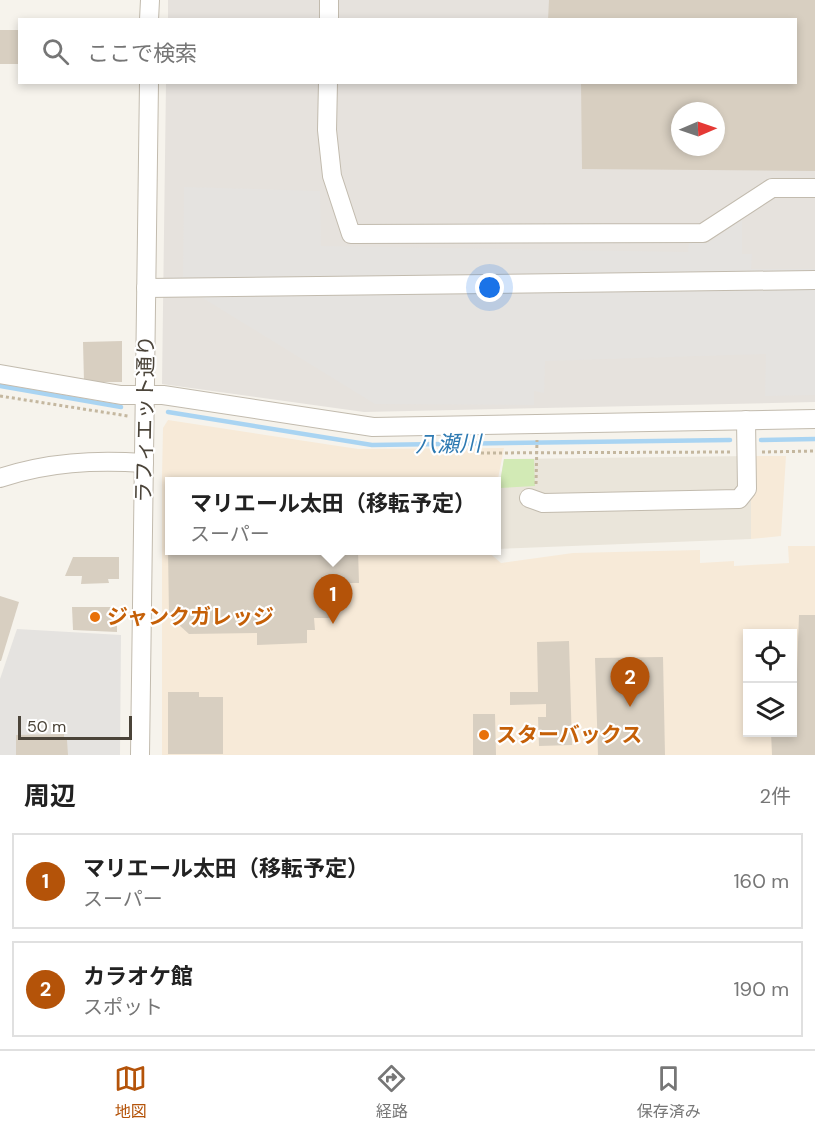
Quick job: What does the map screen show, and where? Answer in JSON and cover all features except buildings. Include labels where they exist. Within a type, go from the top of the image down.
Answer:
[{"type":"street","points":[[149,18],[150,0]]},
{"type":"street","points":[[329,0],[329,18]]},
{"type":"street","name":"ラフィエット通り","points":[[140,755],[149,84]]},
{"type":"street","points":[[328,84],[327,130],[332,176],[351,234],[703,233],[772,188],[815,188]]},
{"type":"street","points":[[146,288],[815,280]]},
{"type":"street","points":[[0,374],[121,395],[170,396],[373,427],[815,419]]},
{"type":"street","points":[[533,493],[543,503],[732,501],[744,496],[747,489],[746,420]]},
{"type":"street","points":[[0,478],[64,462],[144,463]]},
{"type":"path","points":[[0,396],[136,417]]},
{"type":"path","points":[[533,493],[537,438]]},
{"type":"path","points":[[481,453],[815,451]]},
{"type":"shaded area","points":[[168,0],[815,0],[815,402],[364,412],[162,384],[166,84],[797,84],[797,18],[168,18]]},
{"type":"shaded area","points":[[184,187],[320,191],[321,246],[688,252],[689,243],[708,243],[742,220],[742,254],[752,254],[751,269],[815,269],[815,395],[765,396],[766,354],[545,361],[544,393],[534,391],[534,405],[375,404],[169,277],[183,277]]},
{"type":"shaded area","points":[[168,420],[358,449],[504,448],[498,477],[165,477],[165,555],[492,555],[501,563],[573,553],[700,550],[700,563],[734,561],[734,566],[789,563],[788,546],[815,546],[815,755],[162,755],[162,476],[163,428]]},
{"type":"shaded area","points":[[751,456],[751,539],[501,549],[501,477],[504,459]]},
{"type":"shaded area","points":[[751,456],[786,456],[781,536],[751,539]]},
{"type":"shaded area","points":[[17,629],[121,635],[120,755],[0,755],[0,679]]},
{"type":"green space","points":[[504,459],[534,459],[535,486],[501,488]]},
{"type":"waterway","name":"八瀬川","points":[[0,386],[121,407]]},
{"type":"waterway","name":"八瀬川","points":[[168,412],[372,445],[730,440]]},
{"type":"waterway","name":"八瀬川","points":[[761,440],[815,439]]},
{"type":"place","name":"ジャンクガレッジ","points":[[95,617]]},
{"type":"place","name":"マリエール太田（移転予定）","points":[[333,624]]},
{"type":"place","name":"カラオケ館","points":[[630,707]]},
{"type":"place","name":"スターバックス","points":[[484,735]]}]
